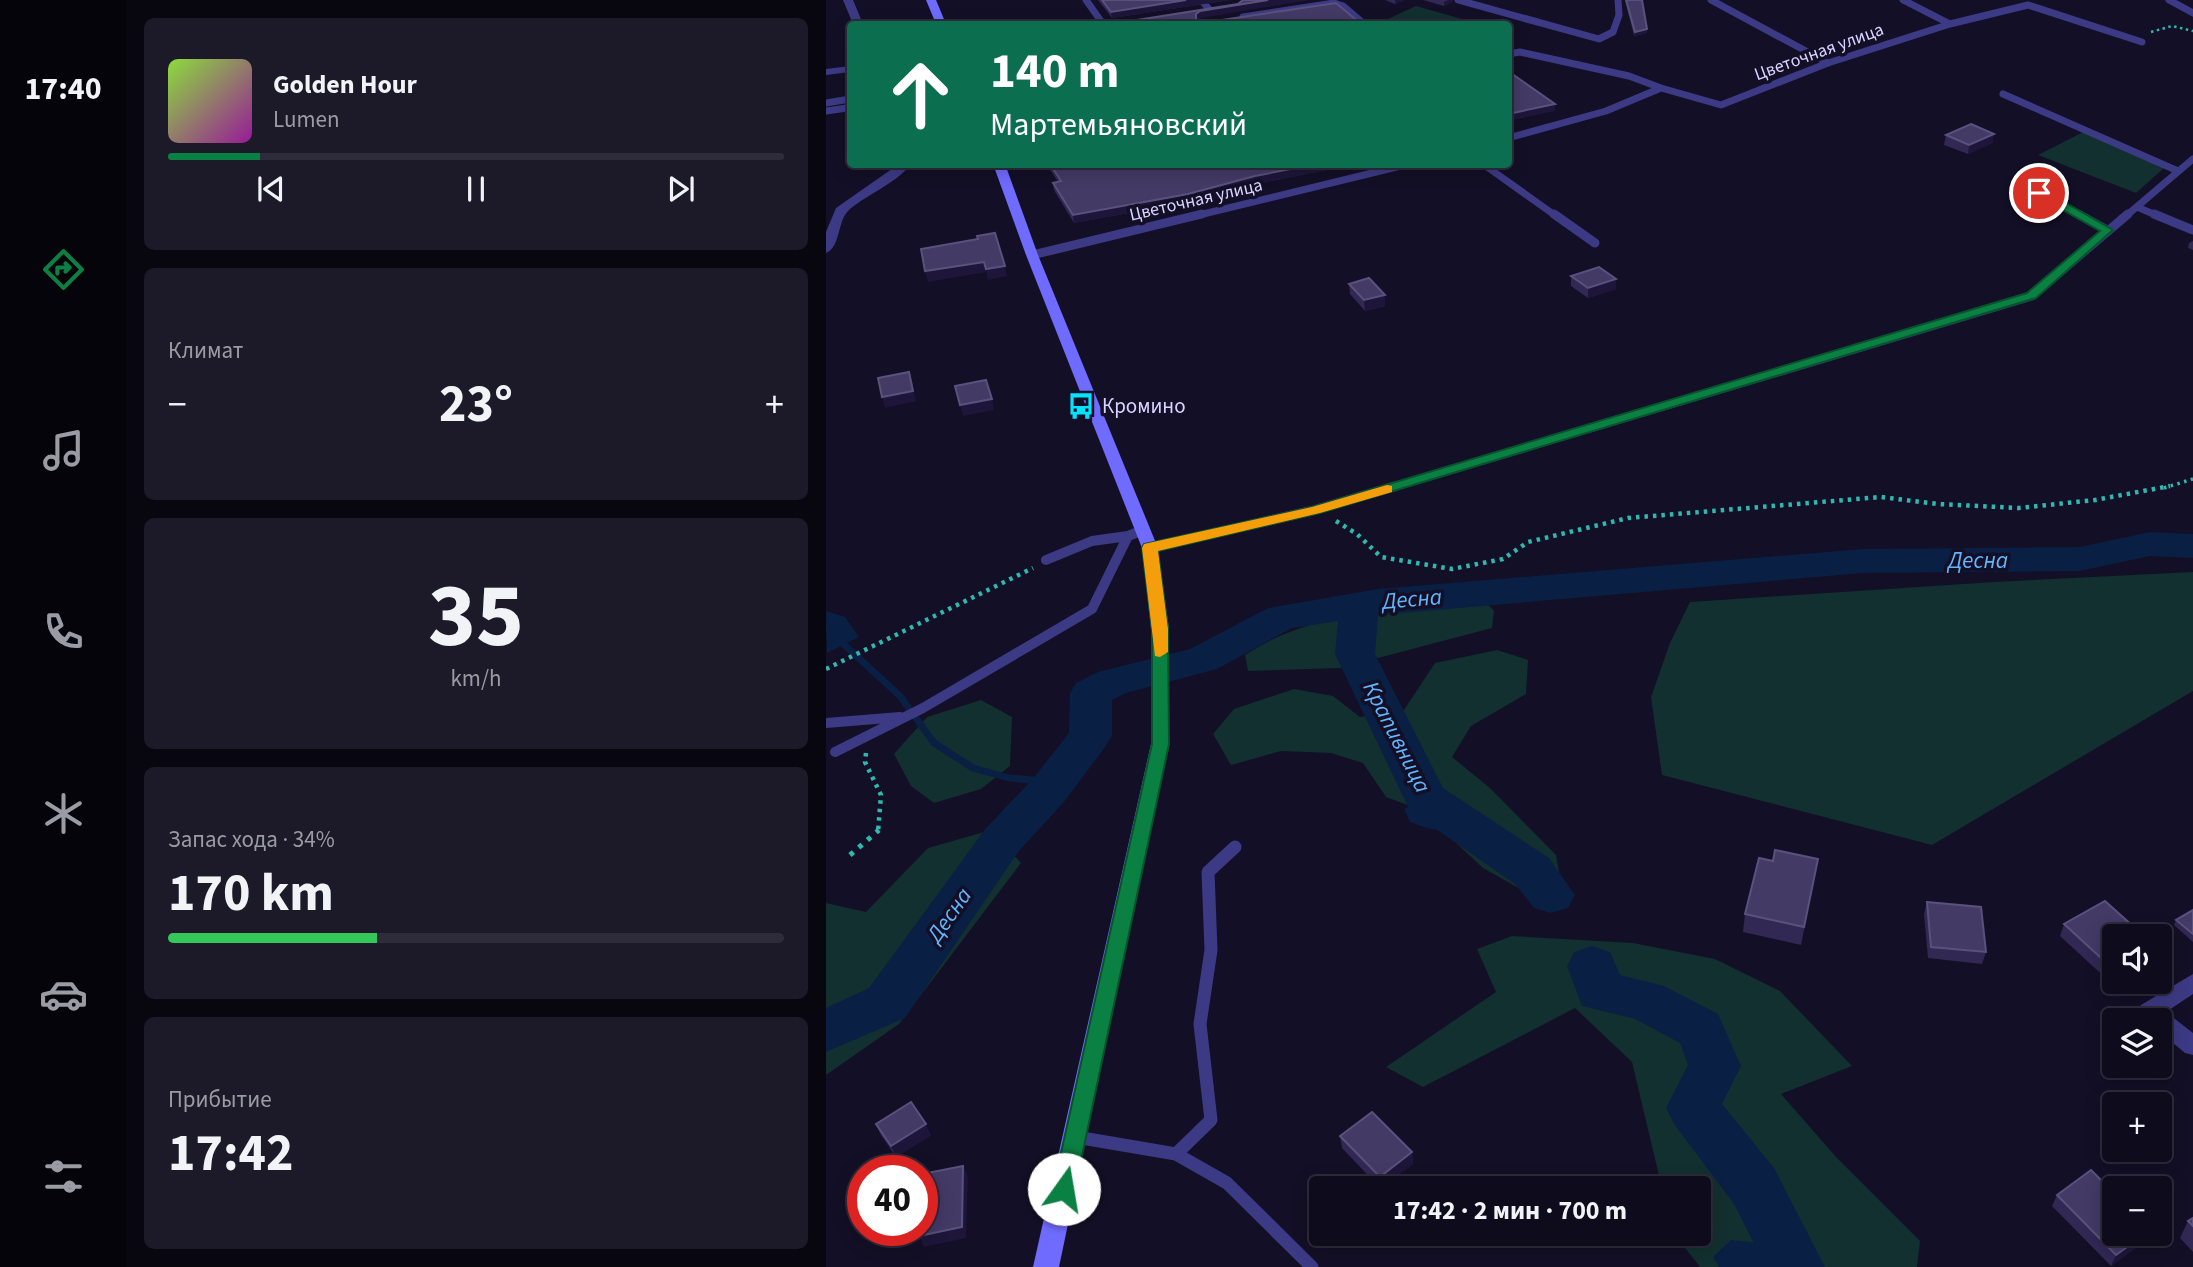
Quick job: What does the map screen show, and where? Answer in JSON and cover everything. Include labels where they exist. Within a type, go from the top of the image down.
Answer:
[{"type":"street","points":[[848,0],[857,21]]},
{"type":"street","points":[[931,0],[940,21]]},
{"type":"street","points":[[826,72],[847,69]]},
{"type":"street","points":[[826,250],[840,211],[902,168]]},
{"type":"street","points":[[1000,168],[1032,255],[1150,548],[1160,629],[1160,744],[1046,1267]]},
{"type":"street","points":[[2193,983],[2149,1011],[2193,1046]]},
{"type":"lane","points":[[1086,0],[1101,21]]},
{"type":"lane","points":[[1201,0],[1209,9]]},
{"type":"lane","points":[[1458,0],[1599,39],[1613,32],[1619,15],[1617,0]]},
{"type":"lane","points":[[1711,0],[1828,63]]},
{"type":"lane","points":[[1903,0],[1950,24]]},
{"type":"lane","name":"Цветочная улица","points":[[1512,53],[1520,52],[1629,76],[1721,105],[1828,63],[1950,24],[2041,0]]},
{"type":"lane","points":[[2169,0],[2193,13]]},
{"type":"lane","points":[[1228,20],[1329,3],[1341,4],[1361,21]]},
{"type":"lane","points":[[2028,5],[2142,42]]},
{"type":"lane","points":[[1197,11],[1219,8]]},
{"type":"lane","points":[[1512,137],[1613,109],[1637,101],[1661,88]]},
{"type":"lane","points":[[2003,94],[2178,171]]},
{"type":"lane","points":[[826,103],[847,100]]},
{"type":"lane","points":[[826,111],[846,108]]},
{"type":"lane","points":[[1150,548],[1315,510],[2032,296],[2193,159]]},
{"type":"lane","name":"Цветочная улица","points":[[1032,255],[1392,168]]},
{"type":"lane","points":[[1489,168],[1595,243]]},
{"type":"lane","points":[[2039,193],[2107,230]]},
{"type":"lane","points":[[2137,207],[2193,230]]},
{"type":"lane","points":[[1046,560],[1092,541],[1128,536],[1143,530]]},
{"type":"lane","points":[[835,752],[923,708],[1092,610],[1128,536]]},
{"type":"lane","points":[[826,723],[905,717]]},
{"type":"lane","points":[[1176,1154],[1211,1120],[1200,1024],[1211,950],[1208,872],[1235,848]]},
{"type":"lane","points":[[1076,1137],[1176,1154],[1227,1183],[1312,1267]]},
{"type":"path","points":[[2123,36],[2146,35],[2165,25],[2193,30]]},
{"type":"path","points":[[1315,510],[1357,534],[1381,557],[1452,569],[1503,559],[1528,542],[1628,518],[1881,497],[1938,504],[2019,508],[2156,490],[2193,479]]},
{"type":"path","points":[[826,669],[1013,580],[1046,560]]},
{"type":"path","points":[[850,855],[879,831],[881,795],[865,762],[869,735]]},
{"type":"green space","points":[[1416,6],[1469,21],[1384,21]]},
{"type":"green space","points":[[2085,131],[2164,168],[2136,193],[2038,155]]},
{"type":"green space","points":[[2193,572],[2193,691],[1932,845],[1662,775],[1651,697],[1670,643],[1690,602]]},
{"type":"green space","points":[[1482,598],[1494,611],[1492,628],[1340,668],[1248,671],[1245,655],[1271,640],[1299,629],[1359,613]]},
{"type":"green space","points":[[1497,650],[1528,660],[1526,694],[1471,726],[1452,757],[1490,788],[1556,855],[1562,890],[1522,890],[1483,868],[1421,810],[1386,797],[1363,763],[1331,753],[1281,751],[1231,765],[1213,734],[1234,709],[1294,689],[1333,696],[1360,717],[1404,710],[1435,663]]},
{"type":"green space","points":[[981,700],[1012,717],[1010,766],[981,789],[934,803],[911,786],[894,754],[927,717]]},
{"type":"green space","points":[[991,830],[1021,863],[899,1024],[826,1075],[826,903],[866,912],[928,848]]},
{"type":"green space","points":[[1512,936],[1633,943],[1715,959],[1780,991],[1852,1066],[1781,1094],[1837,1158],[1920,1241],[1917,1267],[1700,1267],[1683,1246],[1711,1246],[1711,1176],[1659,1176],[1632,1062],[1575,1008],[1423,1087],[1386,1067],[1496,992],[1477,949]]},
{"type":"water","points":[[826,611],[845,617],[859,637],[827,653]]},
{"type":"water","points":[[1426,799],[1449,804],[1459,814],[1461,825],[1442,830],[1429,829],[1410,822],[1404,809]]},
{"type":"water","points":[[1731,1240],[1793,1246],[1812,1267],[1719,1267],[1713,1257]]},
{"type":"building","points":[[1102,0],[1186,0],[1111,12]]},
{"type":"building","points":[[1243,0],[1268,0],[1200,11],[1196,14],[1198,21],[1131,21],[1238,4]]},
{"type":"building","points":[[1626,0],[1642,0],[1647,29],[1635,32]]},
{"type":"building","points":[[1336,3],[1357,21],[1215,21]]},
{"type":"building","points":[[1512,74],[1555,104],[1512,113]]},
{"type":"building","points":[[1971,124],[1994,134],[1969,145],[1946,135]]},
{"type":"building","points":[[1053,168],[1296,168],[1188,194],[1073,215],[1053,183],[1061,181]]},
{"type":"building","points":[[995,233],[1005,266],[986,269],[984,262],[925,271],[921,249],[978,239],[977,236]]},
{"type":"building","points":[[1599,267],[1616,279],[1588,288],[1571,276]]},
{"type":"building","points":[[1369,278],[1385,295],[1364,300],[1349,284]]},
{"type":"building","points":[[909,372],[913,391],[882,397],[878,378]]},
{"type":"building","points":[[986,380],[992,399],[960,405],[955,386]]},
{"type":"building","points":[[1775,850],[1818,859],[1804,927],[1745,914],[1759,858],[1773,861]]},
{"type":"building","points":[[2105,901],[2131,924],[2102,924],[2102,959],[2064,924]]},
{"type":"building","points":[[1927,902],[1981,907],[1986,952],[1931,947]]},
{"type":"building","points":[[2193,910],[2193,934],[2176,920]]},
{"type":"building","points":[[911,1102],[926,1124],[891,1146],[876,1124]]},
{"type":"building","points":[[1372,1112],[1412,1152],[1379,1176],[1340,1136]]},
{"type":"building","points":[[963,1166],[962,1227],[938,1232],[938,1171]]},
{"type":"building","points":[[2091,1170],[2102,1181],[2102,1241],[2057,1195]]},
{"type":"building","points":[[2107,1246],[2128,1246],[2116,1255]]},
{"type":"waterway","name":"Десна","points":[[826,1031],[887,1003],[1002,840],[1048,791],[1090,736],[1091,693],[1113,682],[1203,659],[1282,617],[1378,602],[1863,561],[2080,559],[2150,544],[2193,546]]},
{"type":"waterway","name":"Крапивница","points":[[1359,605],[1355,654],[1426,799],[1532,871],[1551,895]]},
{"type":"waterway","points":[[826,628],[900,696],[934,743],[973,768],[1009,778],[1054,782]]},
{"type":"waterway","name":"Крапивница","points":[[1592,966],[1600,991],[1646,1001],[1700,1029],[1715,1066],[1693,1108],[1754,1186],[1796,1267]]},
{"type":"slow traffic","points":[[1160,652],[1160,629],[1150,548],[1315,510],[1387,489]]},
{"type":"place","name":"Кромино","points":[[1081,406]]},
{"type":"route","points":[[1064,1189],[1160,744],[1160,629],[1150,548],[1315,510],[2032,296],[2107,230],[2039,193]]}]
